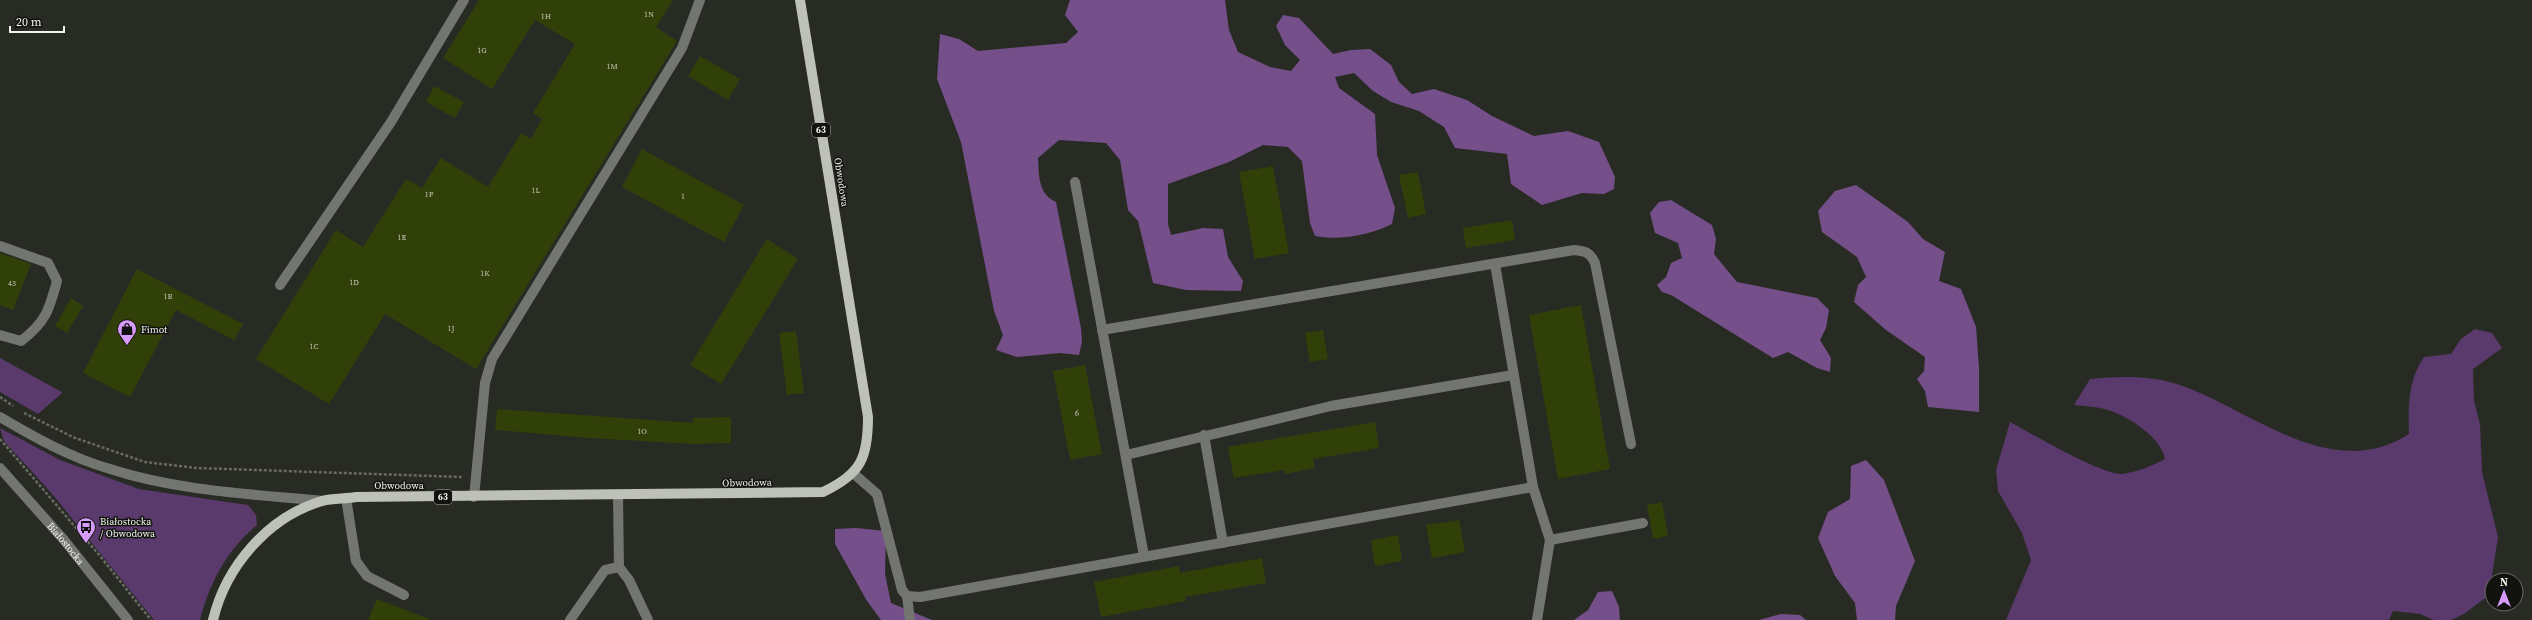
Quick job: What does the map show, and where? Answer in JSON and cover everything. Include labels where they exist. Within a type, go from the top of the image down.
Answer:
[{"type":"main road","name":"Obwodowa","points":[[213,620],[217,603],[232,573],[252,545],[275,525],[294,513],[323,501],[346,498],[823,492],[853,473],[863,459],[868,444],[868,417],[800,0]]},
{"type":"street","points":[[280,286],[391,122],[464,0]]},
{"type":"street","points":[[474,497],[485,383],[492,359],[682,48],[700,0]]},
{"type":"street","points":[[1075,182],[1144,556]]},
{"type":"street","points":[[0,246],[48,263],[57,281],[50,306],[38,328],[21,341],[0,335]]},
{"type":"street","points":[[1102,330],[1574,250],[1585,251],[1592,255],[1631,444]]},
{"type":"street","points":[[1495,264],[1533,487],[1550,540],[1537,620]]},
{"type":"street","points":[[1126,455],[1204,435],[1331,406],[1513,375]]},
{"type":"street","points":[[0,417],[34,437],[109,469],[195,488],[323,501]]},
{"type":"street","points":[[1204,435],[1223,543]]},
{"type":"street","name":"Białostocka","points":[[0,468],[64,540],[128,620]]},
{"type":"street","points":[[853,473],[877,494],[902,590],[907,596],[910,620]]},
{"type":"street","points":[[907,596],[933,596],[1144,556],[1533,487]]},
{"type":"street","points":[[618,495],[619,567],[629,580],[648,620]]},
{"type":"street","points":[[346,498],[356,561],[367,576],[404,595]]},
{"type":"street","points":[[1550,540],[1643,523]]},
{"type":"street","points":[[570,620],[605,570],[619,567]]},
{"type":"path","points":[[0,398],[18,410],[75,438],[145,462],[197,468],[429,478],[476,477]]},
{"type":"path","points":[[0,439],[100,556],[151,620]]},
{"type":"shaded area","points":[[1070,0],[1225,0],[1229,30],[1238,52],[1270,67],[1291,71],[1300,60],[1285,45],[1276,26],[1283,15],[1299,18],[1333,54],[1351,50],[1370,49],[1391,65],[1399,82],[1412,94],[1434,89],[1467,100],[1492,116],[1534,136],[1568,131],[1599,142],[1615,177],[1614,189],[1604,194],[1582,193],[1542,205],[1511,184],[1507,154],[1455,148],[1444,127],[1419,111],[1391,102],[1373,91],[1354,73],[1335,77],[1339,88],[1375,114],[1377,155],[1395,208],[1392,224],[1355,236],[1334,238],[1315,236],[1310,223],[1302,161],[1288,147],[1263,145],[1229,162],[1168,184],[1168,224],[1171,235],[1203,228],[1223,229],[1228,257],[1243,281],[1241,291],[1186,290],[1153,283],[1138,221],[1128,210],[1120,160],[1106,143],[1059,140],[1038,158],[1039,171],[1043,189],[1050,199],[1056,202],[1081,328],[1082,342],[1079,355],[1060,353],[1017,357],[996,350],[1003,335],[994,311],[961,142],[937,79],[940,34],[959,39],[978,51],[1066,43],[1078,32],[1065,15]]},
{"type":"shaded area","points":[[1856,185],[1908,222],[1923,239],[1945,252],[1939,281],[1961,289],[1976,327],[1979,368],[1979,412],[1928,407],[1925,391],[1917,379],[1924,371],[1925,357],[1886,330],[1854,302],[1858,285],[1866,277],[1857,257],[1822,232],[1818,211],[1835,191]]},
{"type":"shaded area","points":[[1671,200],[1712,225],[1716,239],[1714,254],[1737,282],[1817,298],[1829,310],[1826,328],[1820,340],[1831,358],[1830,372],[1817,368],[1788,352],[1773,358],[1671,295],[1662,292],[1657,285],[1666,277],[1671,263],[1682,258],[1678,243],[1655,233],[1650,213],[1659,202]]},
{"type":"shaded area","points":[[2475,329],[2492,333],[2502,348],[2473,369],[2474,401],[2480,424],[2482,472],[2498,537],[2493,572],[2484,572],[2484,599],[2464,614],[2451,620],[2434,620],[2420,614],[2393,611],[2389,620],[2006,620],[2031,560],[2022,533],[1998,491],[1996,470],[2010,422],[2099,468],[2112,473],[2122,474],[2133,472],[2165,459],[2163,451],[2158,443],[2143,429],[2125,417],[2100,408],[2074,405],[2090,379],[2135,377],[2158,379],[2180,385],[2207,396],[2292,438],[2321,447],[2350,451],[2380,447],[2409,434],[2410,394],[2415,375],[2424,357],[2451,354],[2461,339]]},
{"type":"shaded area","points":[[0,358],[62,393],[38,414],[0,392]]},
{"type":"shaded area","points":[[0,428],[60,460],[139,489],[248,505],[256,515],[257,525],[246,535],[228,556],[209,593],[200,620],[154,620],[53,495],[4,441]]},
{"type":"shaded area","points":[[1866,460],[1884,480],[1915,561],[1896,606],[1895,620],[1857,620],[1855,603],[1835,576],[1818,538],[1828,512],[1850,499],[1851,466]]},
{"type":"shaded area","points":[[856,528],[886,531],[885,574],[891,603],[932,620],[881,620],[867,601],[835,544],[835,529]]},
{"type":"shaded area","points":[[1612,591],[1619,607],[1620,620],[1574,620],[1588,610],[1598,592]]},
{"type":"shaded area","points":[[1781,614],[1800,615],[1806,620],[1759,620]]},
{"type":"building","points":[[479,0],[673,0],[656,27],[677,41],[476,369],[385,314],[329,404],[256,359],[336,230],[363,247],[406,179],[422,188],[441,158],[488,187],[521,133],[531,139],[542,119],[533,113],[575,44],[535,20],[492,89],[443,58]]},
{"type":"building","points":[[700,56],[740,79],[728,100],[688,76]]},
{"type":"building","points":[[434,86],[464,102],[455,118],[426,102]]},
{"type":"building","points":[[642,149],[744,205],[724,242],[622,187]]},
{"type":"building","points":[[1273,166],[1289,253],[1255,259],[1239,172]]},
{"type":"building","points":[[1418,172],[1426,214],[1408,218],[1399,175]]},
{"type":"building","points":[[1512,220],[1515,240],[1466,248],[1463,228]]},
{"type":"building","points":[[767,239],[798,259],[721,384],[690,365]]},
{"type":"building","points":[[0,253],[31,264],[13,310],[0,305]]},
{"type":"building","name":"Fimot","points":[[137,269],[243,324],[234,340],[176,310],[130,397],[83,373]]},
{"type":"building","points":[[71,298],[83,306],[67,333],[55,326]]},
{"type":"building","points":[[1581,305],[1610,469],[1558,479],[1529,315]]},
{"type":"building","points":[[1323,330],[1328,359],[1310,362],[1305,333]]},
{"type":"building","points":[[796,331],[804,393],[787,395],[779,333]]},
{"type":"building","points":[[1085,365],[1102,454],[1070,460],[1053,371]]},
{"type":"building","points":[[497,409],[693,423],[693,418],[731,417],[731,443],[693,444],[590,438],[495,430]]},
{"type":"building","points":[[1375,422],[1379,448],[1313,459],[1315,468],[1285,474],[1284,470],[1234,478],[1228,447]]},
{"type":"building","points":[[1662,502],[1668,536],[1653,539],[1647,505]]},
{"type":"building","points":[[1459,520],[1465,552],[1432,558],[1426,525]]},
{"type":"building","points":[[1398,535],[1402,561],[1375,566],[1371,540]]},
{"type":"building","points":[[1262,558],[1266,583],[1185,597],[1186,601],[1101,617],[1094,582],[1179,566],[1180,573]]},
{"type":"building","points":[[377,599],[429,619],[429,620],[368,620]]},
{"type":"place","name":"Fimot","points":[[127,346]]},
{"type":"place","name":"Białostocka / Obwodowa","points":[[86,544]]}]
